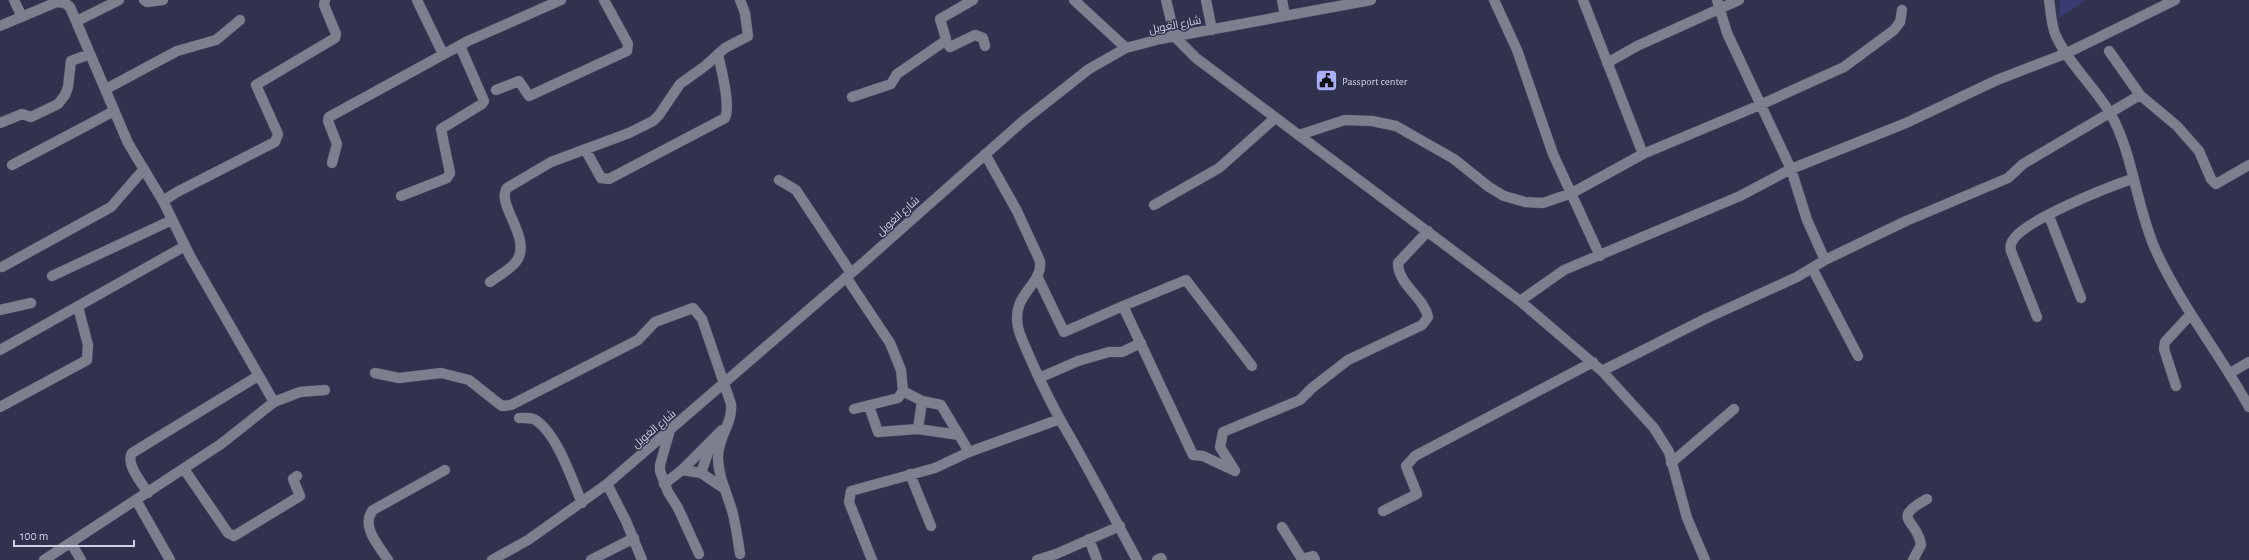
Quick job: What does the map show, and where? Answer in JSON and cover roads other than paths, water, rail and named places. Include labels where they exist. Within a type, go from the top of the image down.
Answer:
[{"type":"street","points":[[14,0],[22,17]]},
{"type":"street","points":[[77,22],[119,0]]},
{"type":"street","points":[[144,0],[147,2],[163,0]]},
{"type":"street","points":[[163,201],[177,192],[276,142],[278,134],[256,85],[335,38],[336,34],[324,5],[325,0]]},
{"type":"street","points":[[417,0],[443,54]]},
{"type":"street","points":[[332,163],[337,144],[328,121],[330,117],[443,54],[561,0]]},
{"type":"street","points":[[496,90],[519,81],[529,96],[627,50],[628,44],[604,0]]},
{"type":"street","points":[[490,282],[516,262],[520,250],[517,228],[504,198],[505,191],[521,178],[545,165],[628,133],[655,119],[680,84],[724,48],[748,36],[747,23],[741,3],[752,0]]},
{"type":"street","points":[[973,0],[942,16],[940,19],[946,39],[945,41],[950,47],[975,35],[983,38],[985,46]]},
{"type":"street","points":[[1074,0],[1126,48]]},
{"type":"street","points":[[1166,0],[1175,37],[1196,58],[1520,301],[1602,371],[1654,428],[1669,452],[1687,518],[1705,560]]},
{"type":"street","points":[[1206,0],[1212,30]]},
{"type":"street","points":[[1282,0],[1285,16]]},
{"type":"street","name":"شارع الغويل","points":[[492,560],[528,540],[607,484],[849,275],[1023,120],[1089,69],[1126,48],[1175,37],[1372,0]]},
{"type":"street","points":[[1494,0],[1517,50],[1553,154],[1600,256]]},
{"type":"street","points":[[1583,0],[1643,154]]},
{"type":"street","points":[[1607,64],[1637,46],[1719,5],[1739,0]]},
{"type":"street","points":[[2049,0],[2056,36],[2110,113],[2121,136],[2144,222],[2156,251],[2191,314],[2230,373],[2249,407]]},
{"type":"street","points":[[1520,301],[1564,270],[1740,196],[1791,169],[1906,123],[1997,80],[2067,53],[2175,0]]},
{"type":"street","points":[[0,26],[57,2],[62,2],[70,7],[128,143],[163,201],[185,246],[274,402]]},
{"type":"street","points":[[1719,5],[1727,33],[1791,169],[1808,220],[1825,260]]},
{"type":"street","points":[[1299,135],[1344,120],[1372,121],[1396,126],[1454,159],[1489,187],[1504,196],[1525,202],[1543,203],[1572,194],[1643,154],[1760,105],[1844,67],[1894,30],[1900,22],[1902,10]]},
{"type":"street","points":[[106,89],[177,51],[216,40],[240,20]]},
{"type":"street","points":[[852,97],[891,84],[897,74],[945,41]]},
{"type":"street","points":[[401,196],[447,178],[450,173],[441,129],[482,104],[484,101],[460,46]]},
{"type":"street","points":[[2110,51],[2140,95],[2189,138],[2199,150],[2211,179],[2216,184],[2249,165]]},
{"type":"street","points":[[0,123],[22,114],[31,117],[58,104],[66,95],[71,61],[90,54]]},
{"type":"street","points":[[585,149],[601,178],[609,179],[725,118],[727,110],[726,100],[718,54]]},
{"type":"street","points":[[1602,371],[1707,318],[1797,277],[1825,260],[1906,221],[2008,178],[2023,164],[2140,95]]},
{"type":"street","points":[[12,165],[114,111]]},
{"type":"street","points":[[1154,205],[1219,168],[1275,118]]},
{"type":"street","points":[[985,154],[1017,211],[1040,261],[1041,269],[1038,276],[1034,284],[1025,292],[1017,314],[1018,327],[1038,378],[1120,526],[1137,560]]},
{"type":"street","points":[[2,267],[111,206],[144,169]]},
{"type":"street","points":[[2037,317],[2010,245],[2018,234],[2049,216],[2101,190],[2132,179]]},
{"type":"street","points":[[779,180],[796,190],[890,343],[901,370],[903,391],[898,398],[854,409]]},
{"type":"street","points":[[2049,216],[2081,298]]},
{"type":"street","points":[[52,276],[172,220]]},
{"type":"street","points":[[1123,306],[1193,455],[1203,456],[1235,471],[1220,448],[1222,432],[1300,400],[1312,388],[1348,360],[1422,325],[1428,317],[1426,310],[1404,282],[1398,270],[1398,263],[1428,231]]},
{"type":"street","points":[[0,350],[185,246]]},
{"type":"street","points":[[1812,268],[1858,356]]},
{"type":"street","points":[[1038,276],[1064,332],[1186,280],[1252,366]]},
{"type":"street","points":[[0,310],[31,303]]},
{"type":"street","points":[[0,407],[87,360],[88,345],[78,307]]},
{"type":"street","points":[[375,373],[399,378],[441,373],[469,380],[502,406],[511,405],[638,340],[656,322],[693,308],[702,319],[731,404],[732,414],[719,441],[718,468],[733,514],[740,554]]},
{"type":"street","points":[[2176,386],[2164,349],[2165,342],[2191,314]]},
{"type":"street","points":[[1038,378],[1078,361],[1109,352],[1122,352],[1140,343]]},
{"type":"street","points":[[1383,511],[1417,494],[1406,466],[1415,456],[1593,362]]},
{"type":"street","points":[[2230,373],[2249,362]]},
{"type":"street","points":[[148,493],[130,461],[132,453],[258,376]]},
{"type":"street","points":[[44,560],[221,444],[274,402],[296,393],[325,390]]},
{"type":"street","points":[[903,391],[922,401],[941,405],[969,452]]},
{"type":"street","points":[[918,429],[922,401]]},
{"type":"street","points":[[869,406],[878,432],[918,429],[959,434]]},
{"type":"street","points":[[1671,463],[1734,409]]},
{"type":"street","points":[[519,418],[531,418],[538,421],[548,434],[559,451],[582,503]]},
{"type":"street","points":[[872,560],[849,502],[849,494],[854,488],[947,464],[969,452],[1060,419]]},
{"type":"street","points":[[664,484],[682,470],[727,426]]},
{"type":"street","points":[[670,430],[660,465],[664,484],[678,508],[699,554]]},
{"type":"street","points":[[701,473],[712,439]]},
{"type":"street","points":[[184,469],[228,533],[234,536],[300,496],[300,492],[293,480],[297,476]]},
{"type":"street","points":[[388,560],[369,528],[370,513],[379,506],[445,470]]},
{"type":"street","points":[[682,470],[701,473],[725,489]]},
{"type":"street","points":[[910,474],[931,526]]},
{"type":"street","points":[[607,484],[634,538],[642,560]]},
{"type":"street","points":[[1913,560],[1920,548],[1920,541],[1908,518],[1908,513],[1912,508],[1927,499]]},
{"type":"street","points":[[136,500],[170,560]]},
{"type":"street","points":[[1037,560],[1120,526]]},
{"type":"street","points":[[1282,526],[1302,559],[1312,556],[1315,560]]},
{"type":"street","points":[[591,560],[634,538]]},
{"type":"street","points":[[1089,539],[1097,560]]},
{"type":"street","points":[[71,543],[81,560]]},
{"type":"street","points":[[1158,560],[1161,558],[1162,560]]},
{"type":"place","name":"Passport center","points":[[1327,81]]}]
